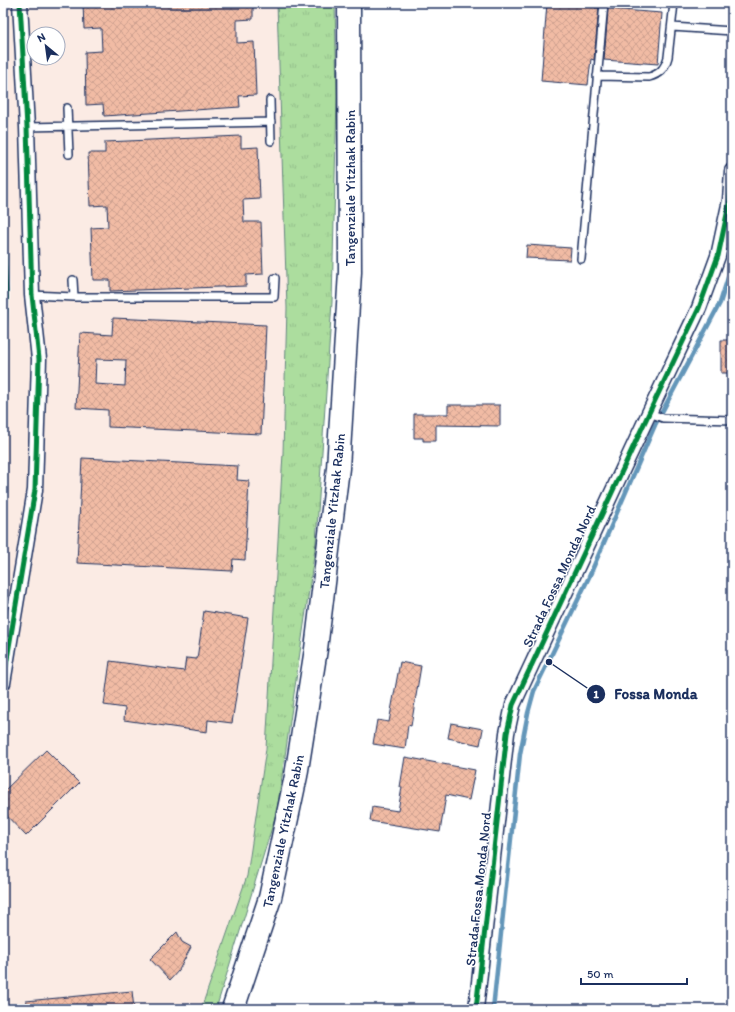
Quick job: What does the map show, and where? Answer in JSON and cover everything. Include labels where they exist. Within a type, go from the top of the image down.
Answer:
[{"type":"main road","name":"Tangenziale Yitzhak Rabin","points":[[233,1009],[270,898],[296,776],[316,650],[337,476],[350,272],[349,3]]},
{"type":"street","points":[[3,683],[35,490],[39,359],[32,295],[27,127],[20,3]]},
{"type":"street","name":"Strada Fossa Monda Nord","points":[[476,1009],[509,720],[521,687],[651,414],[699,308],[718,256],[730,200],[732,172]]},
{"type":"lane","points":[[581,259],[604,3]]},
{"type":"lane","points":[[597,76],[648,77],[659,73],[666,64],[674,3]]},
{"type":"lane","points":[[672,27],[732,31]]},
{"type":"lane","points":[[270,100],[272,141]]},
{"type":"lane","points":[[67,108],[69,154]]},
{"type":"lane","points":[[27,127],[271,122]]},
{"type":"lane","points":[[32,295],[74,297],[274,297],[275,278]]},
{"type":"lane","points":[[73,280],[74,297]]},
{"type":"lane","points":[[651,414],[663,418],[732,420]]},
{"type":"shaded area","points":[[3,3],[277,3],[287,308],[283,453],[266,749],[247,876],[201,1009],[3,1009]]},
{"type":"green space","points":[[277,3],[335,3],[337,96],[332,302],[316,542],[277,811],[216,1009],[201,1009],[247,876],[266,749],[283,453],[287,308]]},
{"type":"building","points":[[83,3],[253,3],[253,19],[237,20],[237,43],[254,42],[256,95],[239,96],[240,107],[104,116],[103,104],[86,105],[85,52],[102,51],[101,28],[84,29]]},
{"type":"building","points":[[547,3],[596,3],[595,8],[599,8],[594,60],[591,59],[588,85],[541,81]]},
{"type":"building","points":[[608,9],[662,13],[658,64],[604,60]]},
{"type":"building","points":[[241,136],[241,148],[258,147],[260,199],[243,200],[244,222],[261,222],[263,274],[246,275],[246,286],[110,291],[110,280],[93,280],[91,228],[108,227],[107,205],[90,206],[88,153],[105,153],[105,142]]},
{"type":"building","points":[[527,245],[571,248],[570,260],[526,258]]},
{"type":"building","points":[[113,318],[266,325],[261,434],[108,427],[108,410],[76,408],[80,333],[112,335]],"holes":[[[96,359],[126,360],[125,386],[95,384]]]},
{"type":"building","points":[[721,340],[732,340],[732,373],[721,373]]},
{"type":"building","points":[[448,405],[500,405],[500,426],[436,425],[436,441],[423,441],[423,438],[414,438],[414,414],[448,414]]},
{"type":"building","points":[[82,458],[238,466],[237,480],[249,481],[245,560],[233,559],[232,571],[77,563]]},
{"type":"building","points":[[204,611],[248,618],[232,723],[208,720],[207,732],[124,720],[125,708],[104,705],[110,661],[184,671],[186,658],[197,659]]},
{"type":"building","points":[[400,662],[421,666],[411,726],[408,725],[405,749],[373,744],[377,720],[389,722]]},
{"type":"building","points":[[451,723],[483,729],[480,745],[448,738]]},
{"type":"building","points":[[46,750],[79,783],[26,836],[3,812],[3,792]]},
{"type":"building","points":[[405,757],[475,770],[469,800],[446,795],[440,832],[370,821],[372,807],[398,811]]},
{"type":"building","points":[[177,932],[182,942],[191,947],[179,970],[170,980],[150,959]]},
{"type":"building","points":[[132,991],[134,1009],[26,1009],[26,1001]]},
{"type":"waterway","points":[[493,1009],[520,754],[534,691],[589,577],[655,425],[720,303],[732,265]]},
{"type":"cycle path","points":[[3,683],[35,490],[39,359],[32,295],[27,127],[20,3]]},
{"type":"cycle path","points":[[476,1009],[507,733],[513,705],[699,308],[718,256],[730,200],[732,171]]},
{"type":"cycle path","points":[[3,230],[6,297],[3,361]]},
{"type":"place","name":"Fossa Monda","points":[[549,662]]}]
